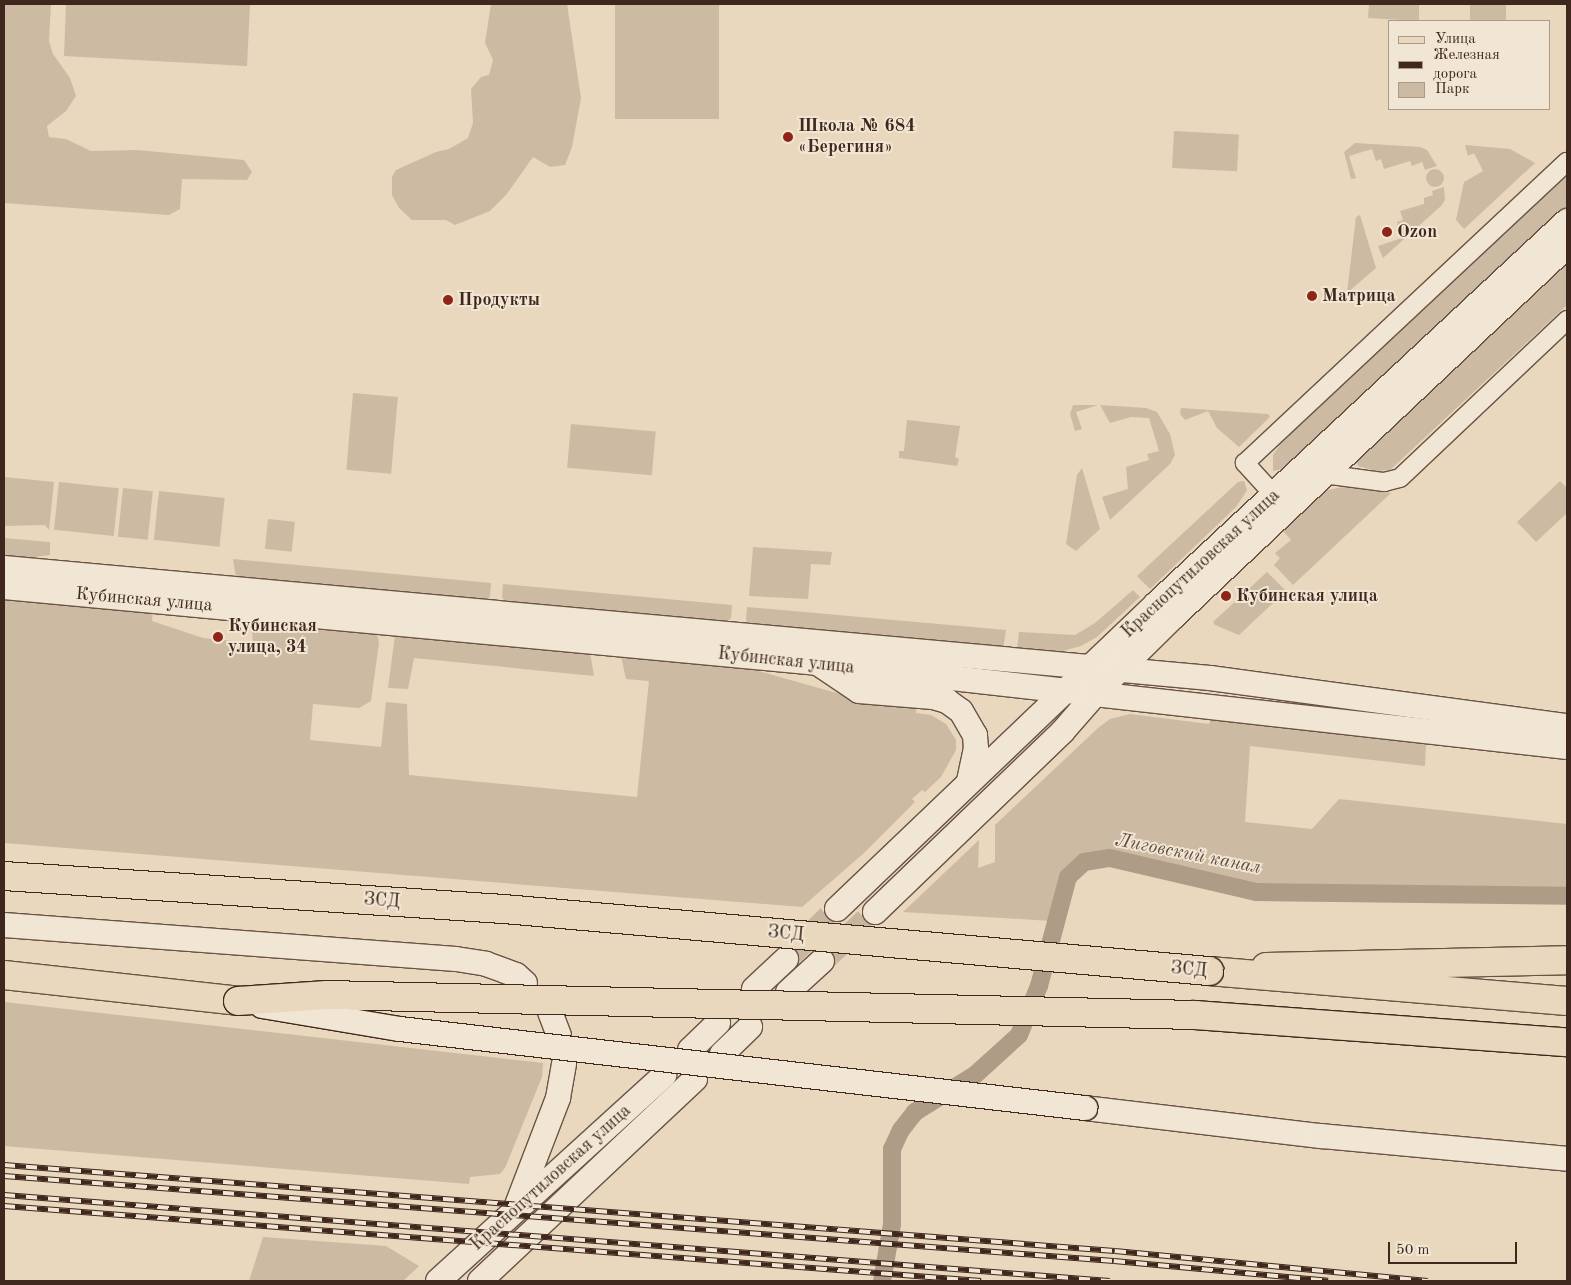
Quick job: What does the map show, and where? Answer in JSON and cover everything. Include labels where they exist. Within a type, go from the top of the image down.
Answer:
[{"type":"main road","name":"Краснопутиловская улица","points":[[837,910],[1065,689],[1275,496],[1567,221]]},
{"type":"main road","name":"Краснопутиловская улица","points":[[874,912],[1063,731],[1120,669],[1323,474],[1567,246]]},
{"type":"main road","name":"Кубинская улица","points":[[4,568],[608,625],[1210,678],[1567,726]]},
{"type":"main road","name":"Кубинская улица","points":[[4,587],[818,663],[1567,746]]},
{"type":"main road","points":[[818,663],[859,691],[933,697],[946,701],[961,711],[974,735],[976,748],[969,782]]},
{"type":"main road","name":"ЗСД","points":[[4,876],[504,910],[1567,1002]]},
{"type":"main road","points":[[4,925],[411,955],[486,964],[516,975],[525,983]]},
{"type":"main road","points":[[754,989],[786,959]]},
{"type":"main road","points":[[1209,971],[1295,965],[1567,960]]},
{"type":"main road","points":[[788,992],[822,961]]},
{"type":"main road","points":[[4,975],[238,1002],[430,1033],[1321,1136],[1567,1159]]},
{"type":"main road","points":[[238,1002],[336,995],[1196,1014],[1567,1042]]},
{"type":"main road","points":[[550,1012],[559,1035]]},
{"type":"main road","points":[[690,1050],[718,1023]]},
{"type":"main road","points":[[722,1054],[750,1028]]},
{"type":"main road","points":[[516,1206],[558,1098],[564,1064]]},
{"type":"main road","name":"Краснопутиловская улица","points":[[438,1281],[516,1206],[664,1075]]},
{"type":"main road","name":"Краснопутиловская улица","points":[[480,1281],[695,1079]]},
{"type":"street","points":[[1275,496],[1246,464],[1567,162]]},
{"type":"street","points":[[1323,474],[1384,482],[1400,478],[1567,320]]},
{"type":"green space","points":[[5,4],[51,4],[49,41],[53,54],[70,78],[76,96],[66,111],[47,126],[49,137],[66,139],[91,151],[137,150],[244,160],[252,172],[247,180],[182,179],[180,209],[169,215],[4,203]]},
{"type":"green space","points":[[66,4],[250,4],[247,66],[64,56]]},
{"type":"green space","points":[[491,4],[567,4],[581,98],[572,147],[565,165],[550,167],[533,157],[506,195],[490,211],[455,225],[446,220],[412,220],[399,208],[392,195],[392,177],[396,170],[436,152],[449,149],[468,138],[473,123],[471,89],[481,77],[489,75],[493,60],[485,43]]},
{"type":"green space","points":[[615,4],[719,4],[719,119],[615,119]]},
{"type":"green space","points":[[1369,4],[1419,4],[1419,20],[1368,18]]},
{"type":"green space","points":[[1470,4],[1506,4],[1506,20],[1470,20]]},
{"type":"green space","points":[[1174,131],[1239,134],[1237,171],[1172,168]]},
{"type":"green space","points":[[1355,143],[1420,147],[1427,150],[1437,166],[1425,170],[1422,162],[1412,166],[1410,161],[1384,169],[1381,159],[1376,161],[1372,149],[1349,156],[1356,178],[1351,179],[1344,152]]},
{"type":"green space","points":[[1465,145],[1510,149],[1535,163],[1464,229],[1456,220],[1464,182],[1483,171],[1474,153],[1468,156]]},
{"type":"green space","points":[[1435,169],[1441,172],[1444,178],[1441,184],[1435,187],[1429,184],[1426,178],[1429,172]]},
{"type":"green space","points":[[1567,173],[1567,208],[1291,467],[1273,471],[1273,455],[1284,439]]},
{"type":"green space","points":[[1444,187],[1445,200],[1441,206],[1383,258],[1378,246],[1402,238],[1397,222],[1403,220],[1400,211],[1424,204],[1424,198],[1433,195],[1432,191]]},
{"type":"green space","points":[[1360,215],[1376,268],[1347,293],[1356,217]]},
{"type":"green space","points":[[1567,259],[1567,305],[1390,470],[1376,471],[1358,466],[1356,459]]},
{"type":"green space","points":[[353,393],[398,397],[391,474],[346,470]]},
{"type":"green space","points":[[1073,405],[1098,405],[1076,412],[1082,429],[1075,431],[1070,414]]},
{"type":"green space","points":[[1100,405],[1146,408],[1157,412],[1170,434],[1175,455],[1170,464],[1110,520],[1102,497],[1128,489],[1126,467],[1149,460],[1147,454],[1159,451],[1149,418],[1131,417],[1110,423]]},
{"type":"green space","points":[[1181,408],[1268,414],[1270,417],[1239,447],[1217,428],[1208,411],[1185,420],[1180,414]]},
{"type":"green space","points":[[907,420],[960,426],[955,457],[959,459],[957,466],[899,458],[899,451],[904,451]]},
{"type":"green space","points":[[571,424],[656,431],[652,475],[567,468]]},
{"type":"green space","points":[[1082,468],[1100,529],[1076,551],[1066,544],[1077,475]]},
{"type":"green space","points":[[4,477],[54,482],[49,530],[45,525],[4,526]]},
{"type":"green space","points":[[1244,481],[1247,490],[1236,507],[1150,589],[1137,576],[1238,482]]},
{"type":"green space","points":[[1560,481],[1567,488],[1567,513],[1536,542],[1517,522]]},
{"type":"green space","points":[[59,482],[119,488],[114,536],[54,530]]},
{"type":"green space","points":[[1344,487],[1391,493],[1293,585],[1274,565],[1280,558],[1275,553],[1291,540],[1282,530],[1322,491]]},
{"type":"green space","points":[[123,488],[153,491],[148,540],[118,537]]},
{"type":"green space","points":[[159,491],[225,498],[220,547],[154,540]]},
{"type":"green space","points":[[268,519],[295,522],[292,552],[265,549]]},
{"type":"green space","points":[[4,538],[50,542],[50,555],[28,558],[4,556]]},
{"type":"green space","points":[[753,547],[832,552],[830,565],[811,564],[808,599],[749,596]]},
{"type":"green space","points":[[233,559],[491,583],[490,596],[487,601],[236,578]]},
{"type":"green space","points":[[1267,572],[1286,591],[1239,635],[1215,625],[1213,622]]},
{"type":"green space","points":[[503,584],[732,605],[731,618],[725,623],[506,603],[502,597]]},
{"type":"green space","points":[[1133,590],[1140,597],[1097,637],[1081,646],[1055,653],[1017,650],[1019,632],[1075,635],[1095,623]]},
{"type":"green space","points":[[4,598],[153,612],[152,621],[203,638],[253,643],[252,631],[296,625],[377,633],[379,643],[371,701],[359,708],[313,704],[310,740],[381,747],[386,702],[407,704],[409,775],[637,797],[649,681],[626,679],[621,656],[755,670],[858,699],[917,704],[916,713],[931,715],[946,724],[956,740],[956,750],[941,777],[925,792],[922,790],[912,799],[915,802],[864,853],[802,907],[4,843]]},
{"type":"green space","points":[[747,607],[1006,630],[1003,650],[749,626],[746,620]]},
{"type":"green space","points":[[395,635],[590,652],[594,676],[414,658],[408,689],[388,688]]},
{"type":"green space","points":[[1130,714],[1209,724],[1211,717],[1426,743],[1425,766],[1250,746],[1245,822],[1312,829],[1339,799],[1567,824],[1567,888],[1256,887],[1106,853],[1080,859],[1070,866],[1062,879],[1051,921],[903,912],[979,840],[978,868],[995,862],[995,825],[1098,728],[1110,719]]},
{"type":"green space","points":[[4,1002],[543,1063],[542,1077],[505,1168],[500,1174],[470,1177],[469,1184],[4,1146]]},
{"type":"green space","points":[[263,1237],[386,1246],[419,1266],[403,1281],[249,1281]]},
{"type":"waterway","name":"Лиговский канал","points":[[882,1281],[892,1224],[892,1149],[901,1130],[915,1112],[975,1075],[1019,1035],[1039,986],[1068,877],[1084,862],[1110,858],[1256,892],[1567,896]]},
{"type":"tunnel","points":[[786,959],[837,909]]},
{"type":"tunnel","points":[[822,961],[875,912]]},
{"type":"railway","points":[[4,1165],[1115,1251],[1428,1281]]},
{"type":"railway","points":[[4,1176],[1114,1261],[1328,1281]]},
{"type":"railway","points":[[4,1195],[1110,1281]]},
{"type":"railway","points":[[4,1206],[981,1281]]},
{"type":"place","name":"Школа № 684 «Берегиня»","points":[[788,137]]},
{"type":"place","name":"Ozon","points":[[1387,232]]},
{"type":"place","name":"Матрица","points":[[1312,296]]},
{"type":"place","name":"Продукты","points":[[448,300]]},
{"type":"place","name":"Кубинская улица","points":[[1226,596]]},
{"type":"place","name":"Кубинская улица, 34","points":[[218,637]]}]
